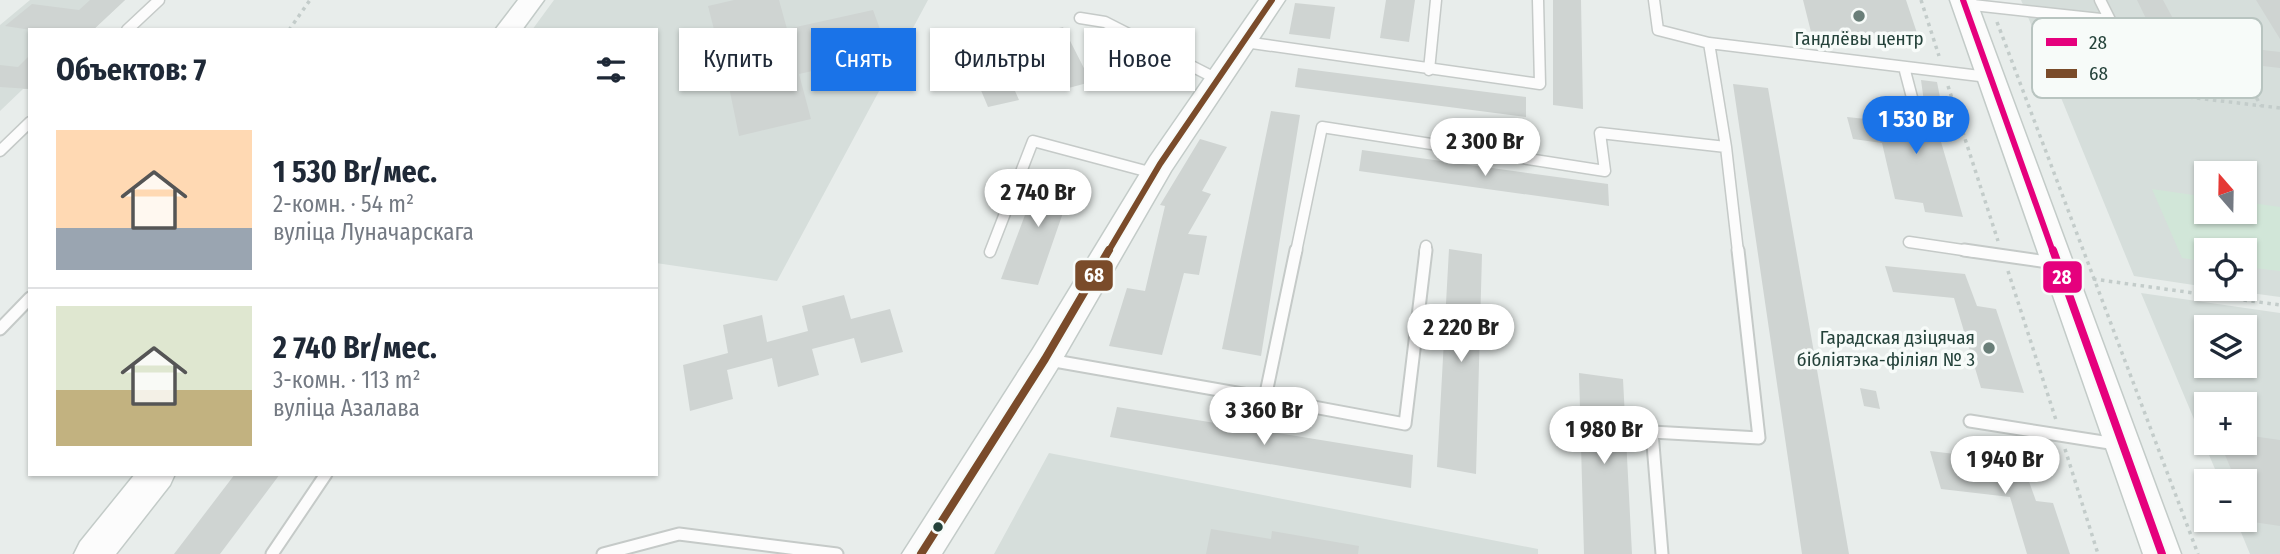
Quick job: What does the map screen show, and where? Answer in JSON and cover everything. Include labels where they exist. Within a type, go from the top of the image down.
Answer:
[{"type":"street","points":[[510,28],[531,0]]},
{"type":"street","points":[[921,554],[1045,359],[1155,174],[1272,0]]},
{"type":"street","points":[[1973,3],[1991,78],[2071,272],[2123,445],[2162,554]]},
{"type":"street","points":[[93,554],[155,476]]},
{"type":"lane","points":[[129,28],[159,0]]},
{"type":"lane","points":[[1429,70],[1436,0]]},
{"type":"lane","points":[[1242,41],[1540,84],[1538,0]]},
{"type":"lane","points":[[1654,0],[1658,30],[1709,43],[1991,78]]},
{"type":"lane","points":[[2100,0],[2109,18]]},
{"type":"lane","points":[[1973,3],[2094,18]]},
{"type":"lane","points":[[1080,18],[1105,22],[1217,79]]},
{"type":"lane","points":[[1662,554],[1652,432],[1759,438],[1726,147],[1709,43]]},
{"type":"lane","points":[[1904,68],[1915,109]]},
{"type":"lane","points":[[0,151],[28,124]]},
{"type":"lane","points":[[1265,398],[1322,127],[1605,171],[1600,132],[1726,147]]},
{"type":"lane","points":[[990,252],[1034,141],[1155,174]]},
{"type":"lane","points":[[1909,242],[2071,272]]},
{"type":"lane","points":[[1045,359],[1405,424],[1426,246]]},
{"type":"lane","points":[[0,329],[28,300]]},
{"type":"lane","points":[[1970,421],[2123,445]]},
{"type":"lane","points":[[272,554],[325,476]]},
{"type":"lane","points":[[603,554],[678,534],[837,554]]},
{"type":"path","points":[[290,28],[310,0]]},
{"type":"path","points":[[1920,0],[1939,57]]},
{"type":"path","points":[[1973,3],[2071,272],[2198,554]]},
{"type":"path","points":[[1946,78],[2001,250]]},
{"type":"path","points":[[2195,98],[2280,108]]},
{"type":"path","points":[[2257,98],[2261,106]]},
{"type":"path","points":[[2005,262],[2059,429]]},
{"type":"path","points":[[2071,272],[2280,305]]},
{"type":"path","points":[[2063,444],[2098,554]]},
{"type":"shaded area","points":[[30,0],[125,0],[95,28],[28,28],[28,89],[23,89],[0,111],[0,25]]},
{"type":"shaded area","points":[[554,0],[928,0],[913,28],[811,28],[811,91],[879,91],[777,281],[658,263],[658,28],[533,28]]},
{"type":"shaded area","points":[[2021,0],[2280,0],[2280,297],[2257,294],[2257,238],[2194,238],[2194,285],[2134,276],[2061,98],[2262,98],[2262,18],[2032,18],[2032,27]]},
{"type":"shaded area","points":[[2141,293],[2280,313],[2280,554],[2250,554],[2241,532],[2257,532],[2257,469],[2215,469],[2209,455],[2257,455],[2257,392],[2194,392],[2194,419]]},
{"type":"shaded area","points":[[1049,453],[1538,549],[1538,554],[994,554]]},
{"type":"green space","points":[[2152,189],[2194,195],[2194,224],[2258,224],[2258,204],[2280,207],[2280,271],[2257,268],[2257,238],[2194,238],[2194,260],[2182,258]]},
{"type":"building","points":[[90,0],[125,0],[95,28],[28,30],[5,26],[32,4],[79,10]]},
{"type":"building","points":[[734,0],[779,0],[787,28],[714,28],[708,6]]},
{"type":"building","points":[[1386,0],[1415,0],[1409,42],[1380,38]]},
{"type":"building","points":[[1553,0],[1581,0],[1583,109],[1553,105]]},
{"type":"building","name":"Гандлёвы центр","points":[[1803,0],[1906,0],[1921,45],[1811,32]]},
{"type":"building","points":[[2137,0],[2163,0],[2173,18],[2146,18]]},
{"type":"building","points":[[2256,0],[2280,0],[2280,39]]},
{"type":"building","points":[[1295,3],[1335,7],[1330,39],[1289,34]]},
{"type":"building","points":[[873,10],[880,28],[811,28],[811,71],[799,74],[811,119],[739,136],[730,91],[797,91],[797,28],[792,28]]},
{"type":"building","points":[[1070,41],[1084,68],[1084,84],[1070,88]]},
{"type":"building","points":[[2262,50],[2280,52],[2280,68],[2262,66]]},
{"type":"building","points":[[28,57],[28,89],[0,87],[0,65],[18,67]]},
{"type":"building","points":[[1298,68],[1526,97],[1526,117],[1295,87]]},
{"type":"building","points":[[1921,80],[1937,82],[1947,133],[1939,135],[1963,217],[1925,212],[1923,203],[1895,199],[1882,143],[1853,139],[1847,117],[1932,126],[1927,124]]},
{"type":"building","points":[[1733,84],[1768,88],[1849,554],[1802,554]]},
{"type":"building","points":[[981,91],[1015,91],[1019,100],[988,107]]},
{"type":"building","points":[[1271,111],[1300,115],[1261,356],[1222,349]]},
{"type":"building","points":[[1200,139],[1227,147],[1202,191],[1211,194],[1188,234],[1207,236],[1199,275],[1184,273],[1162,355],[1109,346],[1127,288],[1145,291],[1165,206],[1160,205]]},
{"type":"building","points":[[1362,150],[1608,184],[1609,206],[1359,171]]},
{"type":"building","points":[[1041,172],[1075,178],[1038,285],[1001,279]]},
{"type":"building","points":[[1449,249],[1482,254],[1476,474],[1437,467]]},
{"type":"building","name":"Гарадская дзіцячая бібліятэка-філіял № 3","points":[[1885,266],[1965,274],[1977,306],[1996,309],[2024,393],[1981,388],[1954,298],[1893,292]]},
{"type":"building","points":[[844,295],[851,319],[890,309],[903,352],[861,363],[854,338],[812,349],[819,375],[778,387],[772,358],[727,370],[733,399],[690,411],[683,365],[728,353],[723,325],[762,315],[767,342],[808,331],[802,306]]},
{"type":"building","points":[[1579,373],[1623,379],[1632,554],[1584,554]]},
{"type":"building","points":[[1860,388],[1876,391],[1880,409],[1864,406]]},
{"type":"building","points":[[1117,407],[1413,455],[1411,488],[1110,437]]},
{"type":"building","points":[[2257,437],[2280,440],[2280,526],[2257,523],[2257,469],[2231,469],[2225,455],[2257,455]]},
{"type":"building","points":[[1930,451],[2022,462],[2036,501],[2053,503],[2070,554],[2027,554],[2010,497],[1941,489]]},
{"type":"building","points":[[233,476],[278,476],[220,554],[174,554]]},
{"type":"building","points":[[1211,529],[1271,539],[1272,531],[1359,546],[1358,554],[1206,554]]},
{"type":"transit line","name":"68","points":[[921,554],[1045,359],[1160,164],[1272,0]]},
{"type":"transit line","name":"28","points":[[1963,0],[2162,554]]},
{"type":"place","name":"Гандлёвы центр","points":[[1859,16]]},
{"type":"place","name":"Гарадская дзіцячая бібліятэка-філіял № 3","points":[[1989,348]]}]
